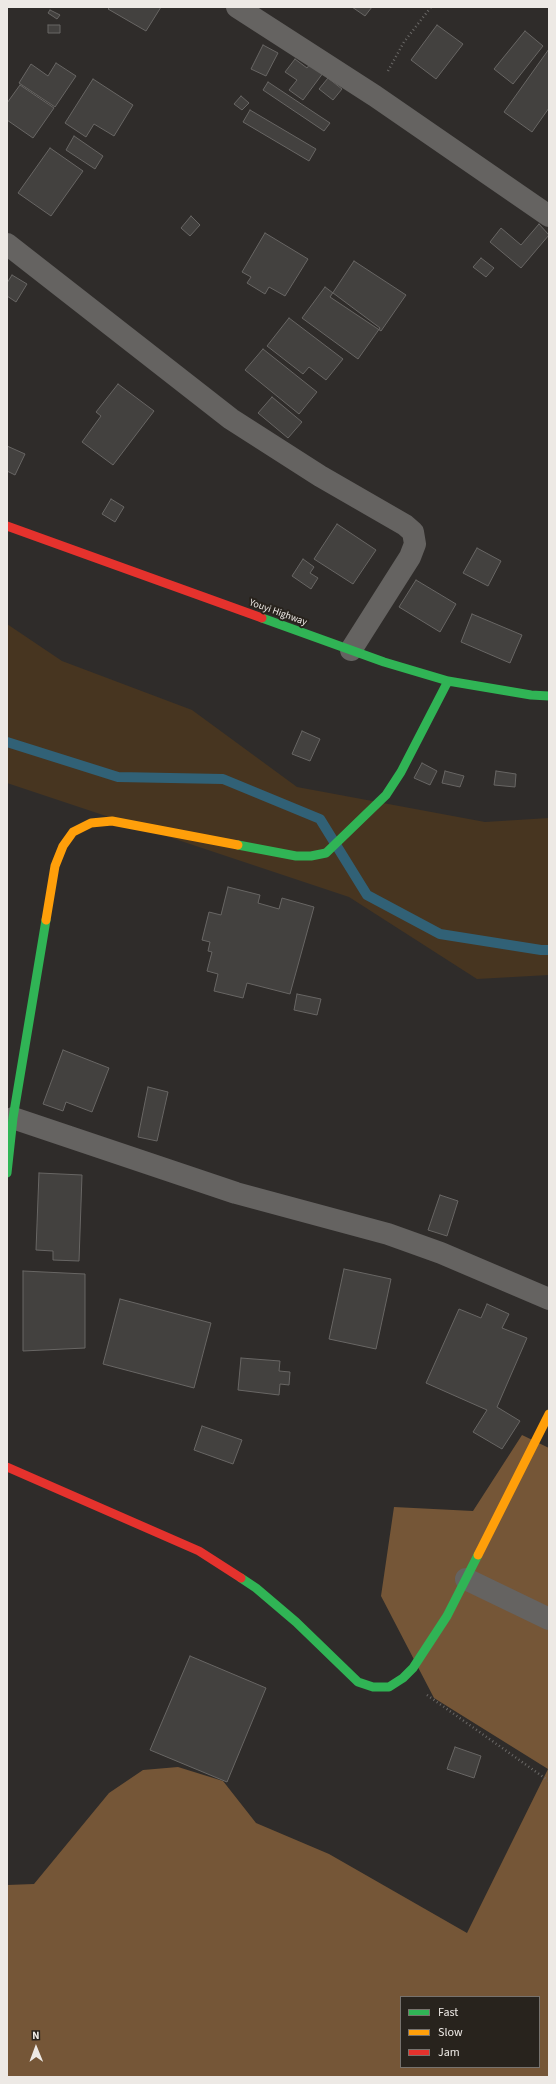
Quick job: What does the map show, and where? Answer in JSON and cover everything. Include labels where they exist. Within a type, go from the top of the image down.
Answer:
[{"type":"street","points":[[237,7],[375,96],[549,216]]},
{"type":"street","points":[[7,244],[231,419],[320,476],[405,525],[413,532],[415,544],[410,557],[351,650]]},
{"type":"street","name":"Youyi Highway","points":[[7,526],[351,650],[448,681],[531,695],[549,696]]},
{"type":"street","points":[[7,1173],[13,1118],[55,866],[63,846],[73,832],[91,823],[112,821],[296,856],[311,856],[326,853],[386,795],[401,772],[448,681]]},
{"type":"street","points":[[13,1118],[236,1193],[388,1234],[441,1253],[549,1298]]},
{"type":"street","points":[[7,1467],[199,1551],[256,1588],[296,1622],[358,1682],[373,1687],[389,1687],[403,1678],[413,1668],[447,1616],[549,1414]]},
{"type":"street","points":[[466,1579],[549,1619]]},
{"type":"path","points":[[375,96],[404,42],[431,7]]},
{"type":"path","points":[[403,1678],[549,1781]]},
{"type":"shaded area","points":[[7,624],[62,661],[192,710],[297,787],[485,822],[549,818],[549,975],[477,979],[349,897],[7,783]]},
{"type":"shaded area","points":[[522,1435],[549,1448],[549,2077],[7,2077],[7,1885],[34,1884],[109,1793],[143,1770],[178,1767],[223,1781],[256,1823],[329,1854],[467,1933],[548,1769],[434,1698],[381,1596],[394,1507],[473,1511]]},
{"type":"building","points":[[110,7],[161,7],[146,31],[108,9]]},
{"type":"building","points":[[352,7],[372,7],[365,16]]},
{"type":"building","points":[[50,10],[60,15],[57,19],[48,13]]},
{"type":"building","points":[[48,25],[60,25],[60,33],[48,33]]},
{"type":"building","points":[[437,25],[463,44],[436,79],[411,60]]},
{"type":"building","points":[[525,31],[543,46],[513,84],[494,69]]},
{"type":"building","points":[[263,45],[278,53],[266,76],[251,69]]},
{"type":"building","points":[[549,49],[549,108],[532,132],[504,112]]},
{"type":"building","points":[[295,59],[307,68],[310,64],[323,73],[303,100],[289,90],[297,80],[285,72]]},
{"type":"building","points":[[56,63],[76,76],[55,107],[19,83],[31,64],[48,76]]},
{"type":"building","points":[[328,78],[342,89],[333,100],[319,89]]},
{"type":"building","points":[[93,79],[133,105],[114,136],[94,124],[86,137],[65,123]]},
{"type":"building","points":[[268,82],[330,123],[324,131],[263,90]]},
{"type":"building","points":[[20,85],[54,108],[33,138],[7,120],[7,103]]},
{"type":"building","points":[[241,96],[249,103],[242,110],[234,104]]},
{"type":"building","points":[[250,110],[316,149],[309,161],[243,122]]},
{"type":"building","points":[[74,136],[103,156],[95,169],[66,150]]},
{"type":"building","points":[[50,148],[83,171],[51,216],[18,193]]},
{"type":"building","points":[[191,216],[200,225],[190,236],[181,228]]},
{"type":"building","points":[[539,224],[549,235],[521,268],[490,242],[501,228],[521,245]]},
{"type":"building","points":[[265,233],[308,259],[285,296],[269,287],[265,294],[247,283],[251,277],[242,272]]},
{"type":"building","points":[[481,258],[494,268],[486,277],[473,267]]},
{"type":"building","points":[[354,261],[406,295],[381,331],[330,297]]},
{"type":"building","points":[[12,275],[27,284],[16,302],[7,296],[7,283]]},
{"type":"building","points":[[325,287],[380,328],[358,359],[302,318]]},
{"type":"building","points":[[289,318],[343,359],[326,380],[309,367],[303,374],[267,346]]},
{"type":"building","points":[[263,349],[317,392],[299,414],[245,370]]},
{"type":"building","points":[[118,384],[154,411],[113,465],[82,442],[101,416],[96,412]]},
{"type":"building","points":[[272,397],[302,422],[288,438],[258,413]]},
{"type":"building","points":[[7,446],[25,454],[15,475],[7,471]]},
{"type":"building","points":[[111,499],[124,507],[115,522],[102,514]]},
{"type":"building","points":[[337,524],[376,550],[353,584],[314,559]]},
{"type":"building","points":[[477,548],[501,561],[488,586],[463,573]]},
{"type":"building","points":[[303,559],[314,567],[310,573],[318,578],[311,589],[292,576]]},
{"type":"building","points":[[416,580],[456,604],[440,632],[399,607]]},
{"type":"building","points":[[472,614],[522,635],[510,663],[461,642]]},
{"type":"building","points":[[302,731],[320,739],[310,761],[292,754]]},
{"type":"building","points":[[422,763],[437,771],[430,785],[414,778]]},
{"type":"building","points":[[445,771],[464,776],[460,787],[442,783]]},
{"type":"building","points":[[496,771],[516,774],[515,787],[494,785]]},
{"type":"building","points":[[228,887],[260,895],[258,903],[279,909],[282,898],[314,907],[290,994],[247,983],[243,998],[214,991],[218,974],[207,971],[212,952],[208,951],[210,942],[202,940],[209,912],[221,915]]},
{"type":"building","points":[[297,994],[321,999],[317,1015],[294,1010]]},
{"type":"building","points":[[63,1050],[109,1068],[92,1112],[66,1102],[63,1111],[43,1104]]},
{"type":"building","points":[[148,1087],[168,1092],[157,1141],[138,1137]]},
{"type":"building","points":[[39,1173],[82,1175],[79,1261],[53,1260],[53,1251],[36,1250]]},
{"type":"building","points":[[440,1195],[458,1201],[447,1236],[428,1230]]},
{"type":"building","points":[[344,1269],[391,1279],[376,1349],[329,1339]]},
{"type":"building","points":[[23,1271],[85,1274],[85,1348],[23,1351]]},
{"type":"building","points":[[120,1299],[211,1323],[194,1388],[103,1364]]},
{"type":"building","points":[[487,1304],[509,1314],[502,1328],[527,1338],[497,1407],[520,1421],[502,1449],[473,1432],[487,1410],[426,1383],[459,1309],[481,1318]]},
{"type":"building","points":[[241,1358],[280,1361],[279,1371],[290,1372],[289,1385],[280,1384],[279,1395],[238,1390]]},
{"type":"building","points":[[202,1426],[242,1440],[233,1464],[194,1450]]},
{"type":"building","points":[[190,1656],[266,1688],[227,1782],[150,1750]]},
{"type":"building","points":[[455,1747],[481,1756],[474,1778],[447,1769]]},
{"type":"waterway","points":[[7,742],[118,777],[223,779],[320,819],[367,895],[440,934],[549,950]]},
{"type":"traffic: fast","points":[[262,618],[384,662],[448,681],[531,695],[549,696]]},
{"type":"traffic: fast","points":[[238,845],[296,856],[311,856],[326,853],[386,795],[401,772],[448,681]]},
{"type":"traffic: fast","points":[[7,1173],[13,1118],[46,920]]},
{"type":"traffic: fast","points":[[241,1578],[256,1588],[296,1622],[358,1682],[373,1687],[389,1687],[403,1678],[413,1668],[447,1616],[478,1555]]},
{"type":"traffic: slow","points":[[46,920],[55,866],[63,846],[73,832],[91,823],[112,821],[238,845]]},
{"type":"traffic: slow","points":[[478,1555],[549,1414]]},
{"type":"traffic: jam","points":[[7,526],[262,618]]},
{"type":"traffic: jam","points":[[7,1467],[199,1551],[241,1578]]}]
